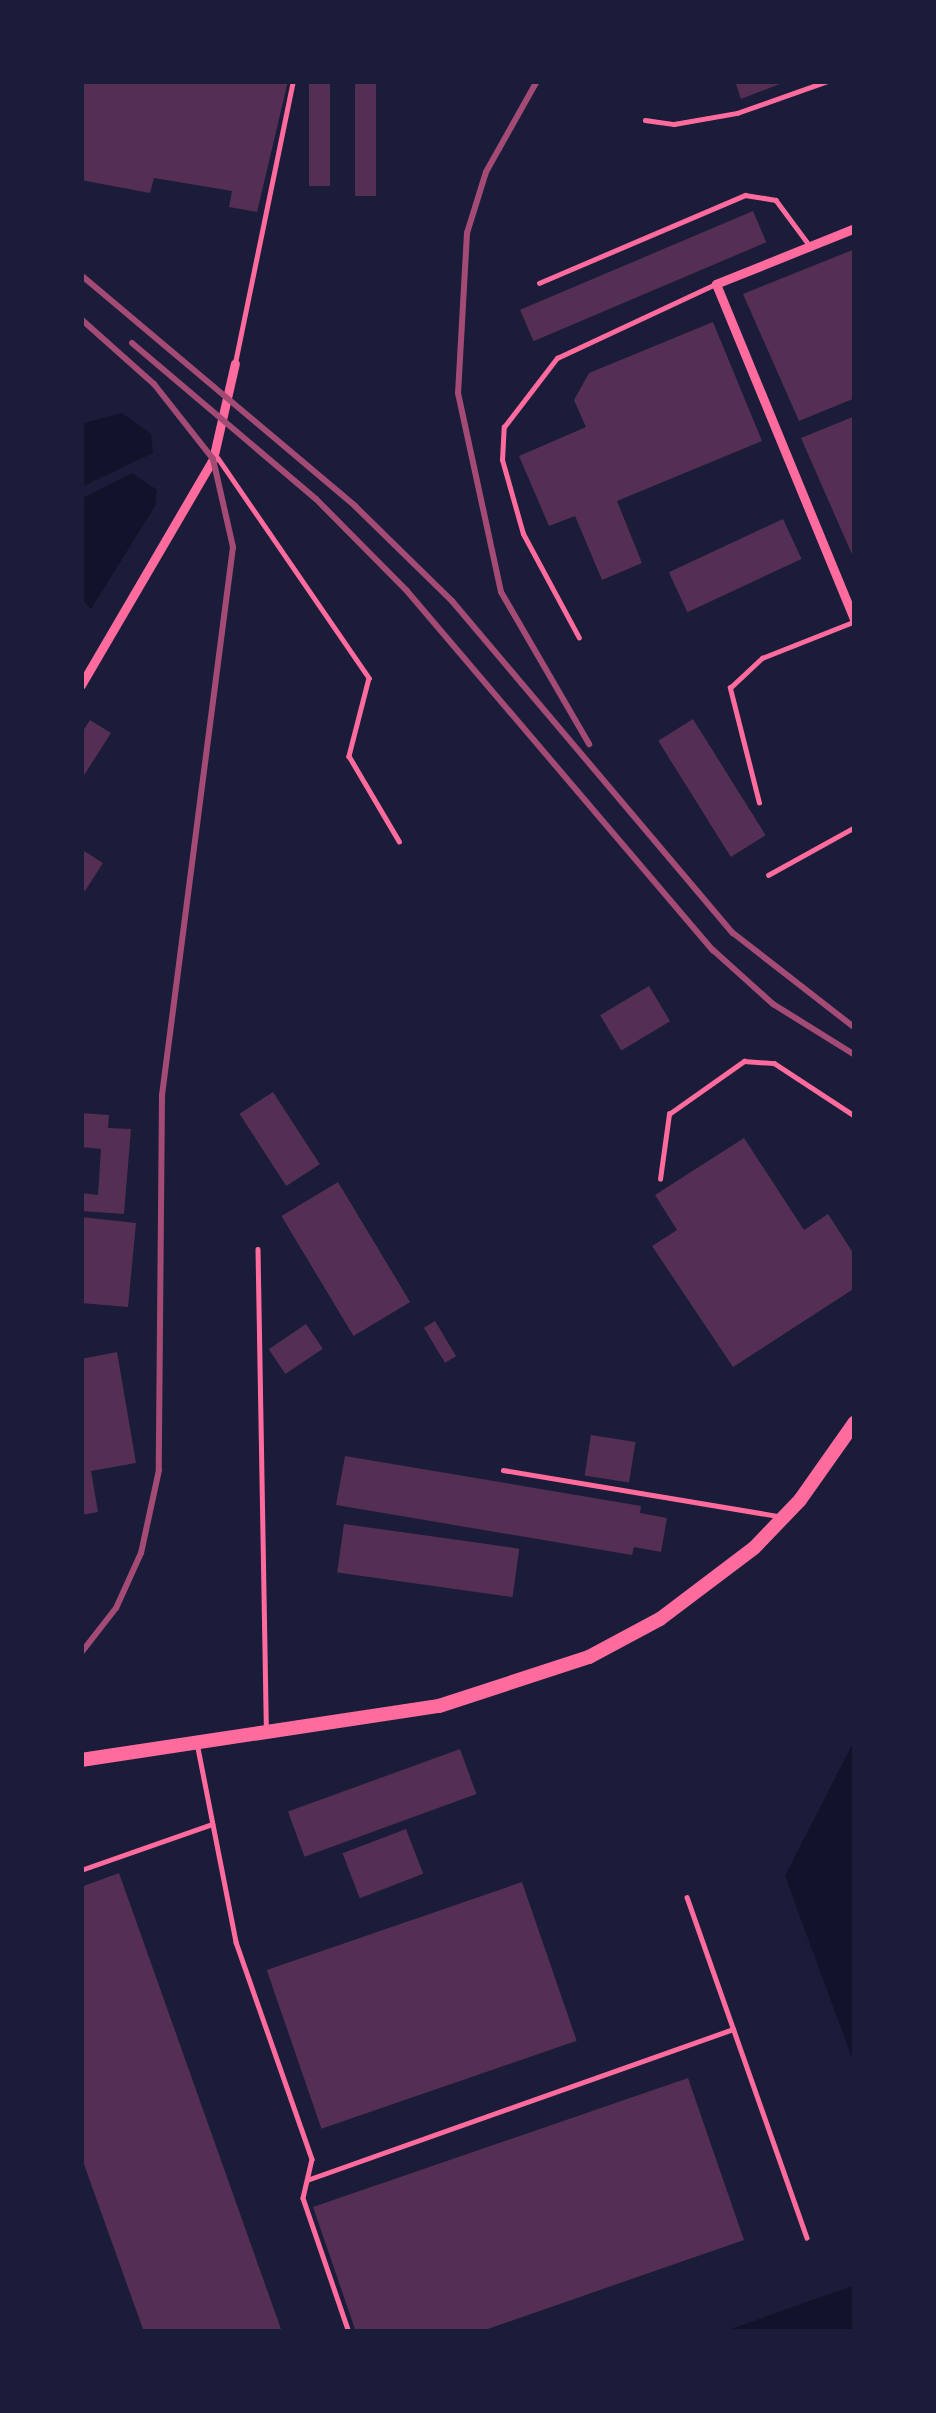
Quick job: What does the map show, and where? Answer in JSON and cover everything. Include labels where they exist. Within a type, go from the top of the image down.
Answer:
[{"type":"main road","points":[[81,1760],[483,1696],[590,1657],[712,1584],[784,1517],[855,1421]]},
{"type":"street","points":[[854,621],[716,284],[855,228]]},
{"type":"street","points":[[81,685],[126,619],[214,454],[235,363]]},
{"type":"lane","points":[[235,363],[293,81]]},
{"type":"lane","points":[[645,120],[674,124],[737,113],[828,81]]},
{"type":"lane","points":[[539,283],[745,195],[776,200],[810,246]]},
{"type":"lane","points":[[579,638],[523,535],[502,460],[504,427],[556,358],[716,284]]},
{"type":"lane","points":[[214,454],[368,678],[349,756],[399,841]]},
{"type":"lane","points":[[759,802],[730,688],[762,658],[854,621]]},
{"type":"lane","points":[[768,875],[855,827]]},
{"type":"lane","points":[[660,1179],[668,1114],[744,1061],[774,1064],[855,1116]]},
{"type":"lane","points":[[258,1249],[266,1732]]},
{"type":"lane","points":[[503,1470],[784,1517]]},
{"type":"lane","points":[[197,1743],[236,1942],[312,2159],[303,2198],[349,2332]]},
{"type":"lane","points":[[81,1870],[212,1824]]},
{"type":"lane","points":[[687,1897],[807,2237]]},
{"type":"lane","points":[[307,2180],[734,2029]]},
{"type":"shaded area","points":[[122,413],[151,434],[153,453],[81,487],[81,424]]},
{"type":"shaded area","points":[[132,473],[157,490],[155,506],[91,609],[81,599],[81,499]]},
{"type":"shaded area","points":[[855,1739],[855,2066],[785,1876]]},
{"type":"shaded area","points":[[855,2285],[855,2332],[723,2332]]},
{"type":"pier","points":[[855,1733],[785,1876],[855,2072],[779,1876]]},
{"type":"pier","points":[[855,2279],[855,2285],[717,2332],[721,2326]]},
{"type":"building","points":[[81,81],[288,81],[257,212],[229,207],[232,191],[154,178],[150,193],[81,180]]},
{"type":"building","points":[[309,81],[330,81],[330,186],[309,186]]},
{"type":"building","points":[[355,81],[376,81],[376,196],[355,196]]},
{"type":"building","points":[[735,81],[785,81],[785,82],[741,99]]},
{"type":"building","points":[[753,211],[766,242],[533,341],[520,310]]},
{"type":"building","points":[[855,249],[855,398],[799,421],[743,294]]},
{"type":"building","points":[[713,322],[762,441],[617,501],[642,563],[602,580],[575,516],[549,526],[519,456],[586,427],[574,400],[589,373]]},
{"type":"building","points":[[855,416],[855,561],[801,438]]},
{"type":"building","points":[[783,519],[802,559],[687,612],[669,572]]},
{"type":"building","points":[[693,719],[766,835],[731,857],[658,741]]},
{"type":"building","points":[[90,720],[111,733],[81,780],[81,734]]},
{"type":"building","points":[[81,849],[103,863],[85,891],[81,889]]},
{"type":"building","points":[[649,986],[670,1021],[621,1051],[600,1015]]},
{"type":"building","points":[[273,1092],[320,1164],[286,1186],[239,1114]]},
{"type":"building","points":[[81,1113],[109,1115],[108,1128],[131,1129],[124,1214],[81,1211],[81,1193],[98,1195],[101,1149],[81,1147]]},
{"type":"building","points":[[744,1138],[804,1230],[828,1214],[855,1256],[855,1288],[733,1367],[652,1246],[677,1230],[655,1195]]},
{"type":"building","points":[[338,1182],[410,1302],[354,1336],[281,1216]]},
{"type":"building","points":[[81,1217],[136,1223],[128,1307],[81,1303]]},
{"type":"building","points":[[435,1321],[456,1356],[445,1363],[424,1328]]},
{"type":"building","points":[[306,1324],[323,1349],[285,1374],[269,1349]]},
{"type":"building","points":[[117,1352],[136,1463],[91,1471],[98,1512],[81,1515],[81,1359]]},
{"type":"building","points":[[591,1435],[635,1442],[629,1483],[585,1475]]},
{"type":"building","points":[[345,1456],[641,1506],[640,1513],[667,1518],[661,1552],[634,1547],[632,1555],[336,1505]]},
{"type":"building","points":[[344,1524],[519,1549],[512,1597],[337,1573]]},
{"type":"building","points":[[460,1749],[476,1794],[304,1857],[288,1812]]},
{"type":"building","points":[[406,1829],[423,1874],[360,1898],[343,1853]]},
{"type":"building","points":[[119,1873],[282,2332],[144,2332],[81,2156],[81,1887]]},
{"type":"building","points":[[522,1882],[577,2041],[321,2129],[267,1970]]},
{"type":"building","points":[[688,2078],[744,2240],[479,2332],[356,2332],[313,2207]]},
{"type":"railway","points":[[537,81],[486,172],[467,233],[458,393],[501,592],[589,744]]},
{"type":"railway","points":[[81,275],[355,506],[452,601],[733,933],[855,1028]]},
{"type":"railway","points":[[81,319],[154,384],[213,459],[233,547],[162,1095],[159,1470],[141,1553],[116,1608],[81,1653]]},
{"type":"railway","points":[[132,343],[316,499],[407,591],[713,950],[773,1004],[855,1055]]}]
